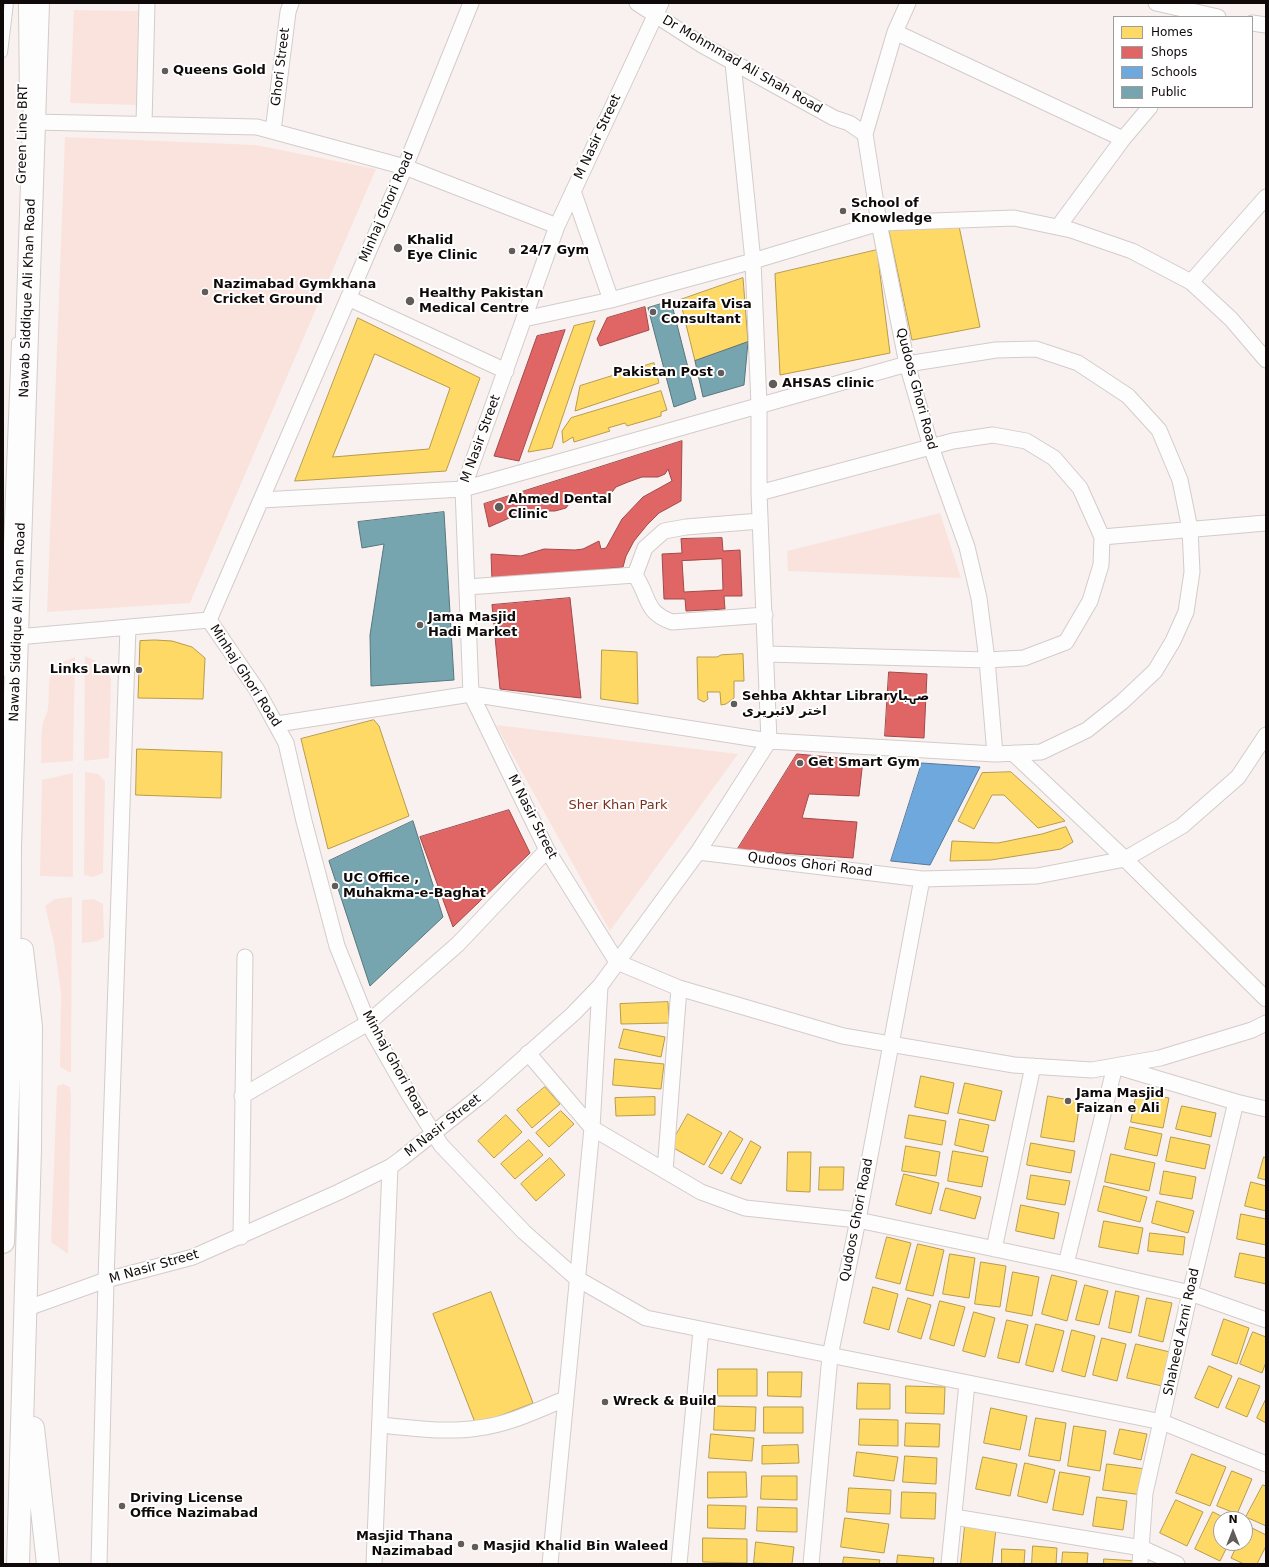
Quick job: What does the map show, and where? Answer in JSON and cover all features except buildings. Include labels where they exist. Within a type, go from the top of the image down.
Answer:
[{"type":"main road","name":"Nawab Siddique Ali Khan Road","points":[[3,1242],[9,1065],[11,630],[29,118],[38,3]]},
{"type":"main road","points":[[10,846],[30,1027],[30,1149],[18,1564]]},
{"type":"main road","points":[[24,1348],[48,1564]]},
{"type":"street","points":[[144,124],[147,3]]},
{"type":"street","name":"Ghori Street","points":[[273,131],[288,12],[291,3]]},
{"type":"street","name":"Minhaj Ghori Road","points":[[472,3],[405,167],[209,620],[257,690],[277,724],[286,743],[304,821],[337,946],[368,1023],[408,1093],[441,1145],[524,1232],[576,1278],[646,1318],[1162,1422],[1266,1464]]},
{"type":"street","name":"Dr Mohmmad Ali Shah Road","points":[[637,3],[658,9],[702,45],[834,118],[848,123],[865,134]]},
{"type":"street","name":"Qudoos Ghori Road","points":[[908,3],[895,32],[865,134],[879,223],[907,364],[931,447],[967,547],[979,598],[987,660],[995,754]]},
{"type":"street","points":[[1156,3],[1214,16]]},
{"type":"street","name":"M Nasir Street","points":[[25,1309],[106,1280],[193,1258],[390,1167],[484,1093],[573,1014],[600,986],[617,962],[547,850],[471,694],[463,489],[557,226],[658,9]]},
{"type":"street","points":[[1253,22],[1266,25]]},
{"type":"street","points":[[895,32],[1123,138]]},
{"type":"street","points":[[733,63],[753,262],[760,405],[759,493],[769,741],[698,852],[617,962],[679,988],[844,1036],[1014,1065],[1092,1070],[1160,1058],[1252,1030],[1266,1023]]},
{"type":"street","points":[[1058,228],[1123,138],[1149,108]]},
{"type":"street","points":[[29,118],[144,124],[257,127],[405,167],[557,226]]},
{"type":"street","points":[[573,191],[611,300]]},
{"type":"street","points":[[1191,282],[1266,197]]},
{"type":"street","points":[[524,319],[611,300],[753,262],[879,223],[1014,218],[1071,230],[1132,251],[1191,282],[1231,319],[1266,360]]},
{"type":"street","points":[[348,298],[506,371]]},
{"type":"street","points":[[261,500],[463,489],[907,364],[996,350],[1036,349],[1078,363],[1128,396],[1159,430],[1180,480],[1190,530],[1192,572],[1186,612],[1173,641],[1155,672],[1122,702],[1087,730],[1041,752],[995,754],[769,741],[471,694],[277,724]]},
{"type":"street","points":[[759,493],[953,441],[993,435],[1026,441],[1054,458],[1080,488],[1102,538],[1101,565],[1090,601],[1066,642],[1024,658],[987,660],[766,654]]},
{"type":"street","points":[[635,575],[645,548],[664,531],[686,527],[760,521]]},
{"type":"street","points":[[1102,538],[1266,523]]},
{"type":"street","points":[[467,587],[635,575]]},
{"type":"street","points":[[635,575],[641,584],[651,609],[660,618],[672,622],[764,615]]},
{"type":"street","points":[[11,630],[128,627],[209,620]]},
{"type":"street","points":[[99,1564],[106,1280],[128,627]]},
{"type":"street","name":"Qudoos Ghori Road","points":[[698,852],[922,878],[1037,876],[1125,858],[1182,826],[1238,777],[1266,735]]},
{"type":"street","points":[[1013,753],[1125,858],[1266,999]]},
{"type":"street","points":[[242,1096],[368,1023],[458,944],[547,850]]},
{"type":"street","name":"Qudoos Ghori Road","points":[[811,1564],[830,1356],[858,1220],[922,878]]},
{"type":"street","points":[[241,1237],[245,957]]},
{"type":"street","points":[[550,1564],[576,1278],[592,1128],[600,986]]},
{"type":"street","points":[[664,1171],[679,988]]},
{"type":"street","points":[[528,1053],[592,1128],[701,1192],[745,1208],[858,1220],[1066,1264],[1190,1293],[1266,1320]]},
{"type":"street","points":[[994,1249],[1033,1066]]},
{"type":"street","points":[[1114,1066],[1236,1102],[1266,1109]]},
{"type":"street","points":[[1066,1264],[1114,1066]]},
{"type":"street","name":"Shaheed Azmi Road","points":[[1140,1564],[1145,1493],[1190,1293],[1236,1102]]},
{"type":"street","points":[[374,1564],[390,1167]]},
{"type":"street","points":[[679,1564],[701,1330]]},
{"type":"street","points":[[949,1564],[967,1383]]},
{"type":"street","points":[[380,1426],[448,1430],[478,1428],[507,1421],[565,1399]]},
{"type":"street","points":[[954,1517],[1142,1548],[1177,1564]]},
{"type":"lane","points":[[3,52],[9,3]]},
{"type":"lane","name":"Green Line BRT","points":[[23,3],[29,118]]},
{"type":"lane","points":[[3,672],[11,630],[16,332]]},
{"type":"lane","points":[[3,587],[11,630]]},
{"type":"green space","points":[[74,10],[138,11],[137,105],[70,103]]},
{"type":"green space","points":[[65,137],[256,145],[376,169],[190,603],[47,612]]},
{"type":"green space","points":[[940,513],[961,578],[788,571],[787,551]]},
{"type":"green space","points":[[85,656],[100,664],[111,678],[109,758],[84,761]]},
{"type":"green space","points":[[75,657],[73,761],[41,763],[42,733],[48,710],[50,676],[57,666],[64,661]]},
{"type":"green space","name":"Sher Khan Park","points":[[496,725],[738,754],[610,931]]},
{"type":"green space","points":[[85,772],[98,774],[105,781],[103,873],[93,877],[84,875]]},
{"type":"green space","points":[[73,773],[73,877],[40,876],[42,780]]},
{"type":"green space","points":[[72,897],[71,1073],[60,1067],[61,993],[54,943],[45,906],[55,899]]},
{"type":"green space","points":[[94,899],[103,904],[104,937],[98,941],[82,943],[82,900]]},
{"type":"green space","points":[[63,1084],[70,1087],[71,1097],[68,1254],[51,1242],[57,1086]]},
{"type":"place","name":"Queens Gold","points":[[165,71]]},
{"type":"place","name":"School of Knowledge","points":[[843,211]]},
{"type":"place","name":"Khalid Eye Clinic","points":[[398,248]]},
{"type":"place","name":"24/7 Gym","points":[[512,251]]},
{"type":"place","name":"Nazimabad Gymkhana Cricket Ground","points":[[205,292]]},
{"type":"place","name":"Healthy Pakistan Medical Centre","points":[[410,301]]},
{"type":"place","name":"Huzaifa Visa Consultant","points":[[653,312]]},
{"type":"place","name":"Pakistan Post","points":[[721,373]]},
{"type":"place","name":"AHSAS clinic","points":[[773,384]]},
{"type":"place","name":"Ahmed Dental Clinic","points":[[499,507]]},
{"type":"place","name":"Jama Masjid Hadi Market","points":[[420,625]]},
{"type":"place","name":"Links Lawn","points":[[139,670]]},
{"type":"place","name":"Sehba Akhtar Libraryصہبا اختر لائبریری","points":[[734,704]]},
{"type":"place","name":"Get Smart Gym","points":[[800,763]]},
{"type":"place","name":"UC Office , Muhakma-e-Baghat","points":[[335,886]]},
{"type":"place","name":"Jama Masjid Faizan e Ali","points":[[1068,1101]]},
{"type":"place","name":"Wreck & Build","points":[[605,1402]]},
{"type":"place","name":"Driving License Office Nazimabad","points":[[122,1506]]},
{"type":"place","name":"Masjid Thana Nazimabad","points":[[461,1544]]},
{"type":"place","name":"Masjid Khalid Bin Waleed","points":[[475,1547]]}]
